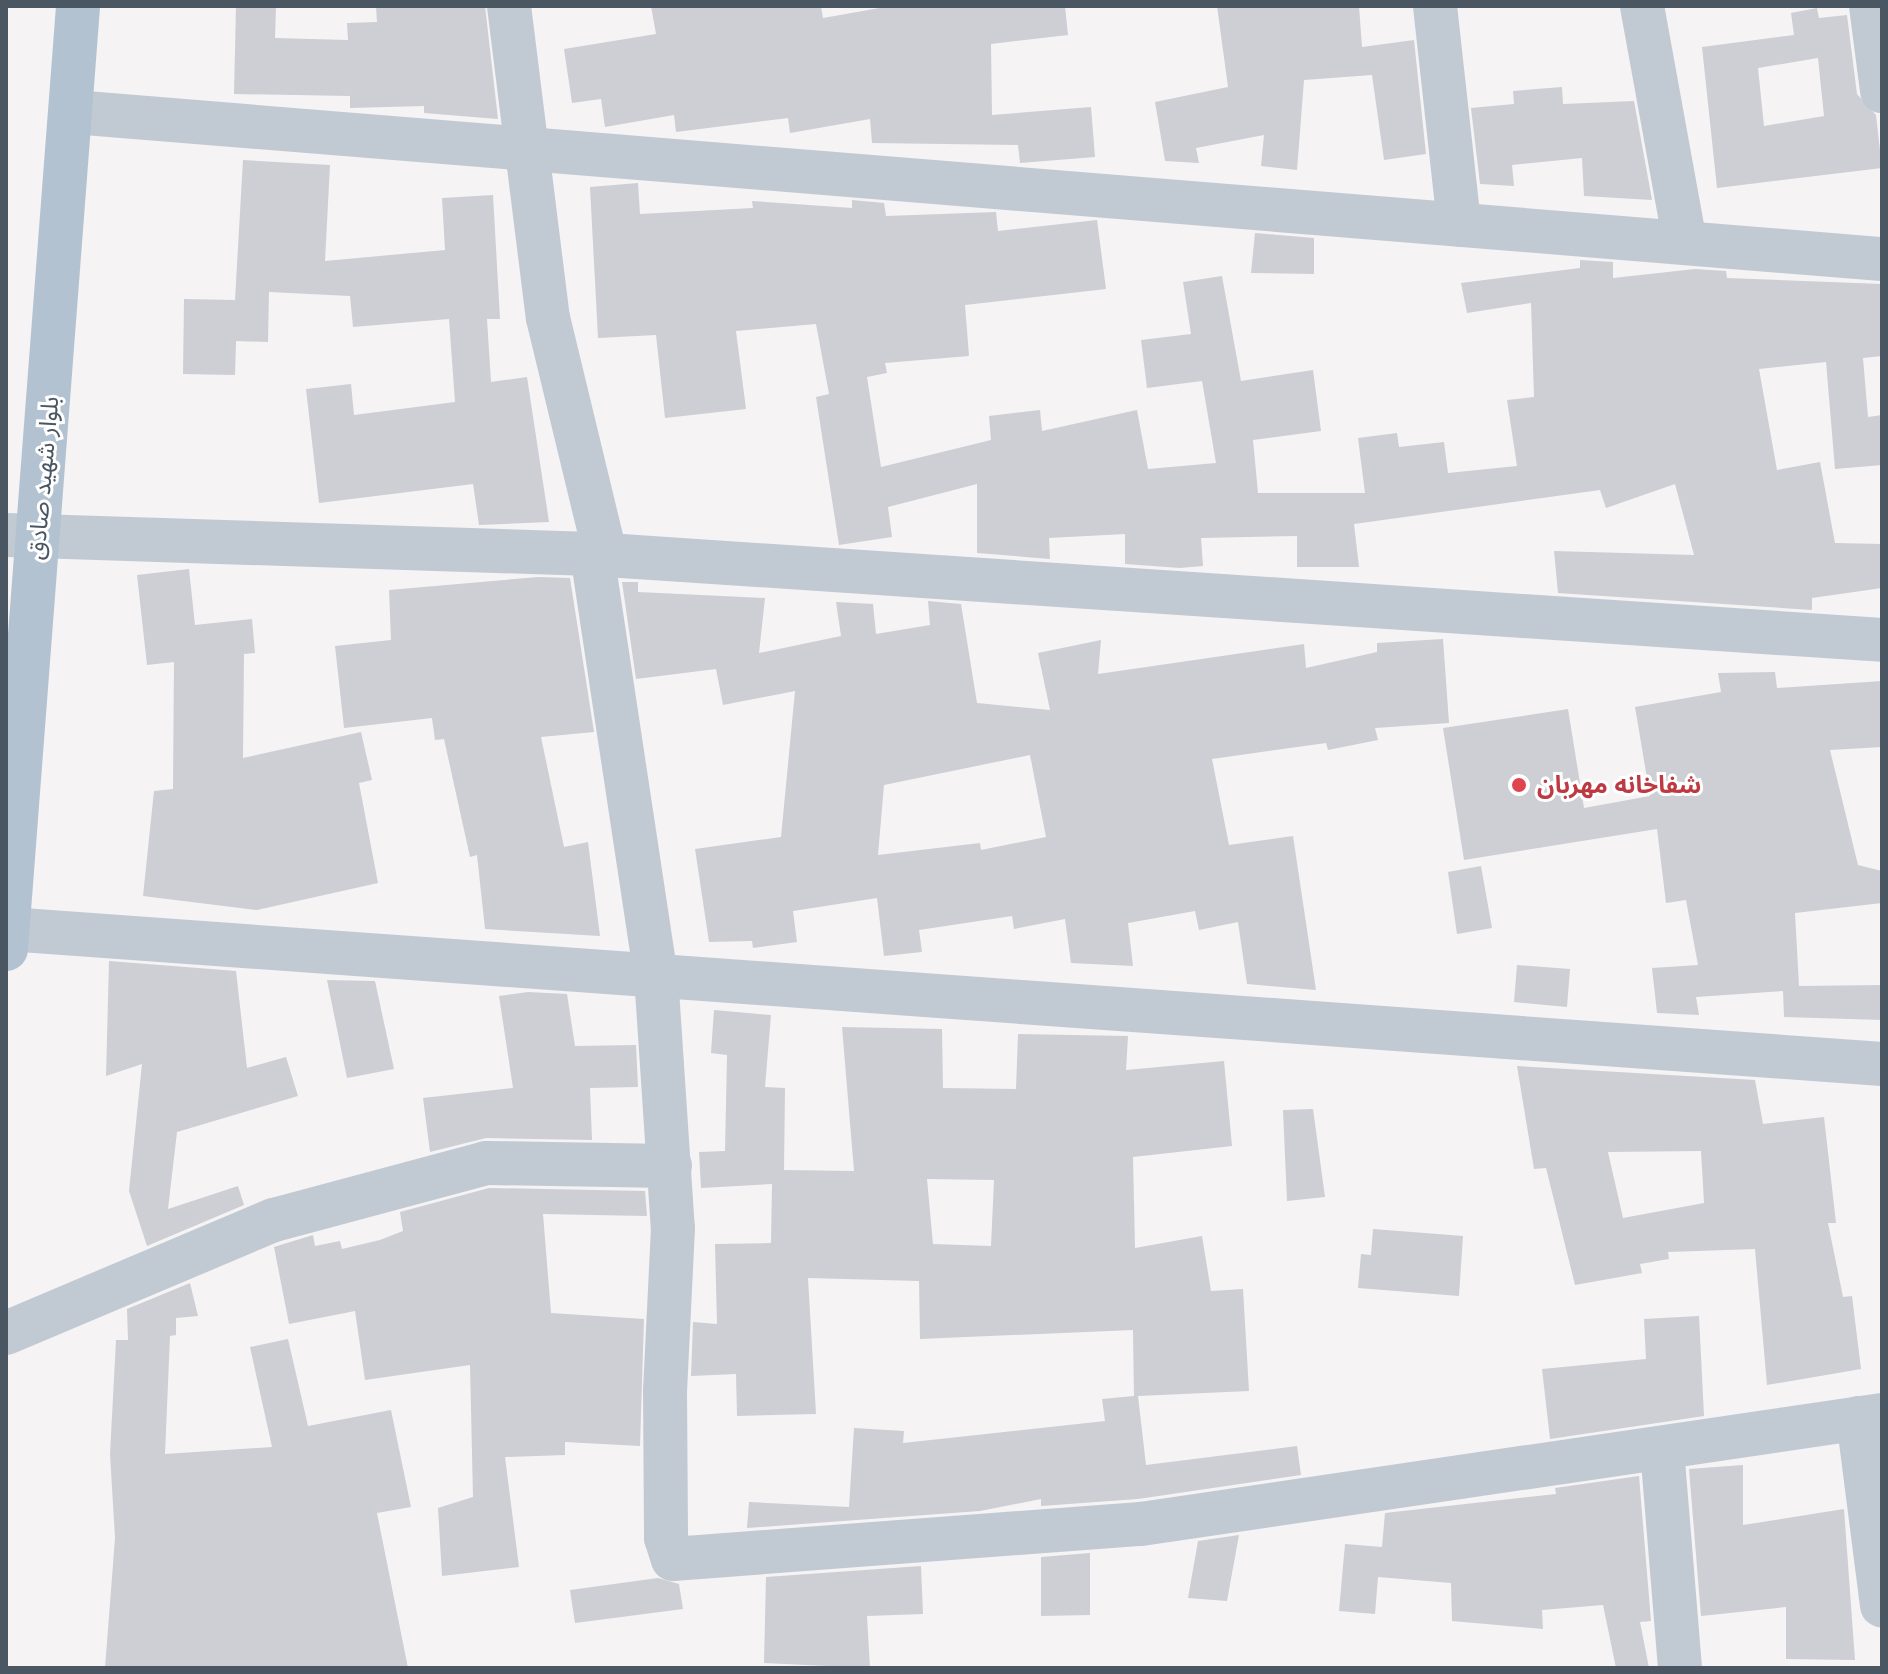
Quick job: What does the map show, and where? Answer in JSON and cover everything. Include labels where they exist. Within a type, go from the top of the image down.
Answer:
[{"type":"main road","name":"بلوار شهید صادق","points":[[7,939],[22,537],[73,112],[78,6]]},
{"type":"street","points":[[509,6],[548,318],[599,556],[656,975],[670,1166],[666,1480],[673,1559],[1141,1524],[1870,1417],[1882,1605]]},
{"type":"street","points":[[1435,6],[1459,225]]},
{"type":"street","points":[[1642,6],[1685,243]]},
{"type":"street","points":[[1871,6],[1882,91]]},
{"type":"street","points":[[73,112],[1882,259]]},
{"type":"street","points":[[22,537],[599,556],[1882,640]]},
{"type":"street","points":[[7,939],[656,975],[1882,1064]]},
{"type":"street","points":[[6,1333],[274,1220],[486,1163],[670,1166]]},
{"type":"street","points":[[1662,1449],[1680,1668]]},
{"type":"building","points":[[236,6],[276,6],[275,38],[348,40],[347,23],[377,22],[376,6],[485,6],[498,119],[424,113],[424,106],[350,108],[350,96],[234,94]]},
{"type":"building","points":[[651,6],[821,6],[823,18],[891,6],[1065,6],[1068,35],[991,44],[992,115],[1091,107],[1095,157],[1020,163],[1018,145],[872,143],[870,119],[790,133],[788,118],[676,132],[674,115],[605,127],[601,99],[572,103],[564,49],[656,34]]},
{"type":"building","points":[[1217,6],[1359,6],[1362,47],[1414,40],[1426,154],[1384,160],[1372,75],[1304,80],[1297,170],[1261,166],[1264,135],[1196,148],[1199,163],[1165,161],[1155,102],[1228,87]]},
{"type":"building","points":[[1817,8],[1819,18],[1847,15],[1857,94],[1876,115],[1882,168],[1717,188],[1702,47],[1794,35],[1791,13]],"holes":[[[1818,58],[1824,116],[1764,126],[1758,68]]]},
{"type":"building","points":[[1562,87],[1563,104],[1634,101],[1652,200],[1584,196],[1582,158],[1512,165],[1514,186],[1480,184],[1471,108],[1514,104],[1513,91]]},
{"type":"building","points":[[243,160],[330,165],[325,261],[445,250],[442,198],[493,195],[500,319],[487,319],[491,382],[527,377],[549,522],[479,525],[473,484],[319,503],[306,389],[351,384],[354,415],[455,402],[449,319],[353,327],[350,296],[269,292],[268,342],[236,341],[235,375],[183,374],[184,299],[235,300]]},
{"type":"building","points":[[638,183],[640,214],[753,208],[752,201],[852,208],[852,200],[884,203],[886,216],[996,212],[998,231],[1097,220],[1106,289],[965,305],[969,356],[885,363],[887,373],[867,377],[881,467],[991,440],[989,416],[1040,410],[1042,431],[1137,410],[1148,469],[1216,463],[1202,381],[1147,388],[1141,340],[1191,334],[1183,282],[1222,276],[1241,381],[1313,370],[1321,431],[1253,440],[1258,493],[1365,493],[1358,438],[1397,433],[1399,447],[1444,442],[1448,473],[1517,466],[1507,400],[1534,397],[1531,303],[1467,313],[1461,283],[1580,268],[1580,260],[1613,262],[1613,278],[1695,269],[1726,271],[1727,278],[1882,284],[1882,356],[1863,358],[1868,417],[1882,415],[1882,465],[1835,469],[1826,362],[1759,369],[1777,470],[1820,462],[1835,543],[1882,544],[1882,588],[1812,598],[1812,610],[1558,593],[1554,551],[1694,555],[1675,484],[1606,508],[1600,490],[1354,524],[1359,567],[1297,567],[1297,536],[1201,538],[1203,566],[1180,568],[1125,564],[1125,534],[1049,538],[1050,559],[977,553],[977,484],[888,507],[892,537],[839,545],[816,397],[829,394],[816,324],[736,331],[746,409],[665,418],[656,335],[598,338],[590,187]]},
{"type":"building","points":[[1255,233],[1314,238],[1314,274],[1251,273]]},
{"type":"building","points":[[189,569],[195,625],[252,619],[255,653],[244,654],[243,758],[361,732],[372,780],[359,783],[378,883],[257,910],[143,896],[154,791],[173,789],[174,662],[147,665],[137,575]]},
{"type":"building","points":[[538,577],[570,578],[594,732],[541,737],[564,847],[588,842],[600,936],[485,929],[477,855],[470,857],[444,739],[435,740],[432,718],[344,728],[335,646],[391,640],[389,590]]},
{"type":"building","points":[[622,582],[638,582],[638,592],[765,598],[759,653],[841,636],[836,602],[873,604],[876,634],[930,625],[928,601],[961,604],[977,703],[1050,710],[1038,653],[1101,640],[1098,674],[1304,644],[1306,668],[1377,652],[1377,643],[1443,639],[1449,723],[1375,728],[1378,740],[1328,750],[1326,743],[1212,759],[1229,845],[1293,836],[1316,990],[1247,984],[1238,922],[1199,930],[1195,911],[1128,923],[1133,966],[1071,963],[1065,919],[1014,929],[1012,916],[919,930],[922,952],[884,956],[877,898],[793,911],[797,942],[753,948],[752,941],[709,942],[695,849],[781,837],[795,691],[723,705],[716,669],[636,679]],"holes":[[[1030,755],[1046,837],[981,850],[980,843],[878,855],[884,785]]]},
{"type":"building","points":[[1775,672],[1777,688],[1882,681],[1882,747],[1830,750],[1858,865],[1882,871],[1882,903],[1795,913],[1799,986],[1882,985],[1882,1020],[1784,1017],[1783,991],[1696,997],[1699,1015],[1657,1013],[1652,968],[1698,965],[1686,900],[1666,903],[1657,829],[1464,860],[1443,728],[1568,709],[1584,808],[1650,796],[1635,707],[1721,692],[1718,673]]},
{"type":"building","points":[[1481,866],[1492,928],[1457,934],[1448,872]]},
{"type":"building","points":[[109,961],[236,971],[247,1068],[286,1057],[298,1096],[177,1132],[168,1209],[238,1186],[244,1205],[147,1246],[129,1191],[142,1064],[106,1076]]},
{"type":"building","points":[[1517,965],[1570,969],[1567,1007],[1514,1002]]},
{"type":"building","points":[[327,980],[375,981],[394,1069],[347,1078]]},
{"type":"building","points":[[528,992],[567,994],[575,1046],[636,1045],[638,1087],[590,1088],[592,1140],[486,1138],[430,1152],[423,1098],[513,1088],[499,996]]},
{"type":"building","points":[[714,1010],[771,1015],[765,1087],[785,1088],[784,1170],[854,1171],[842,1027],[942,1029],[943,1088],[1016,1089],[1018,1034],[1128,1036],[1126,1070],[1224,1061],[1232,1146],[1133,1157],[1135,1248],[1202,1236],[1211,1291],[1243,1289],[1249,1391],[1138,1396],[1146,1465],[1297,1446],[1301,1475],[1138,1499],[1041,1506],[1041,1499],[980,1511],[747,1528],[749,1502],[849,1507],[854,1428],[904,1431],[903,1443],[1105,1421],[1102,1399],[1134,1396],[1133,1330],[920,1339],[919,1281],[808,1278],[816,1414],[737,1416],[736,1374],[691,1376],[693,1322],[717,1324],[715,1244],[771,1243],[772,1184],[701,1188],[699,1152],[725,1151],[727,1055],[711,1053]],"holes":[[[927,1179],[994,1180],[991,1246],[933,1244]]]},
{"type":"building","points":[[1517,1066],[1755,1080],[1763,1124],[1824,1117],[1836,1223],[1828,1223],[1843,1297],[1852,1296],[1861,1369],[1767,1385],[1755,1249],[1668,1252],[1669,1259],[1640,1264],[1642,1273],[1575,1285],[1546,1168],[1534,1169]],"holes":[[[1701,1151],[1704,1203],[1623,1218],[1608,1152]]]},
{"type":"building","points":[[1313,1109],[1325,1197],[1287,1201],[1283,1110]]},
{"type":"building","points":[[489,1188],[645,1191],[647,1216],[543,1214],[551,1313],[644,1319],[640,1446],[565,1442],[565,1455],[505,1457],[519,1567],[442,1576],[438,1508],[473,1497],[470,1365],[365,1380],[355,1311],[289,1324],[274,1247],[313,1235],[315,1246],[340,1241],[342,1249],[380,1240],[403,1231],[400,1212]]},
{"type":"building","points":[[1373,1229],[1463,1236],[1459,1296],[1358,1288],[1361,1254],[1371,1255]]},
{"type":"building","points":[[190,1283],[198,1316],[176,1318],[176,1335],[170,1336],[165,1454],[272,1447],[250,1347],[288,1339],[308,1426],[391,1410],[411,1507],[377,1513],[408,1668],[105,1668],[115,1538],[110,1454],[116,1340],[128,1340],[127,1309]]},
{"type":"building","points":[[1699,1316],[1704,1416],[1550,1439],[1542,1369],[1646,1359],[1644,1319]]},
{"type":"building","points":[[1743,1465],[1743,1525],[1844,1509],[1855,1660],[1786,1659],[1786,1607],[1701,1616],[1689,1469]]},
{"type":"building","points":[[1639,1476],[1651,1621],[1640,1622],[1649,1668],[1616,1668],[1603,1605],[1542,1610],[1543,1629],[1452,1621],[1451,1583],[1378,1577],[1375,1614],[1339,1611],[1345,1544],[1382,1547],[1385,1513],[1556,1494],[1555,1488]]},
{"type":"building","points":[[1239,1535],[1227,1601],[1188,1598],[1198,1541]]},
{"type":"building","points":[[1090,1553],[1090,1615],[1041,1616],[1041,1557]]},
{"type":"building","points":[[921,1566],[923,1614],[867,1616],[870,1668],[764,1663],[766,1577]]},
{"type":"building","points":[[658,1578],[679,1584],[683,1609],[575,1623],[570,1590]]},
{"type":"place","name":"شفاخانه مهربان","points":[[1519,785]]}]
